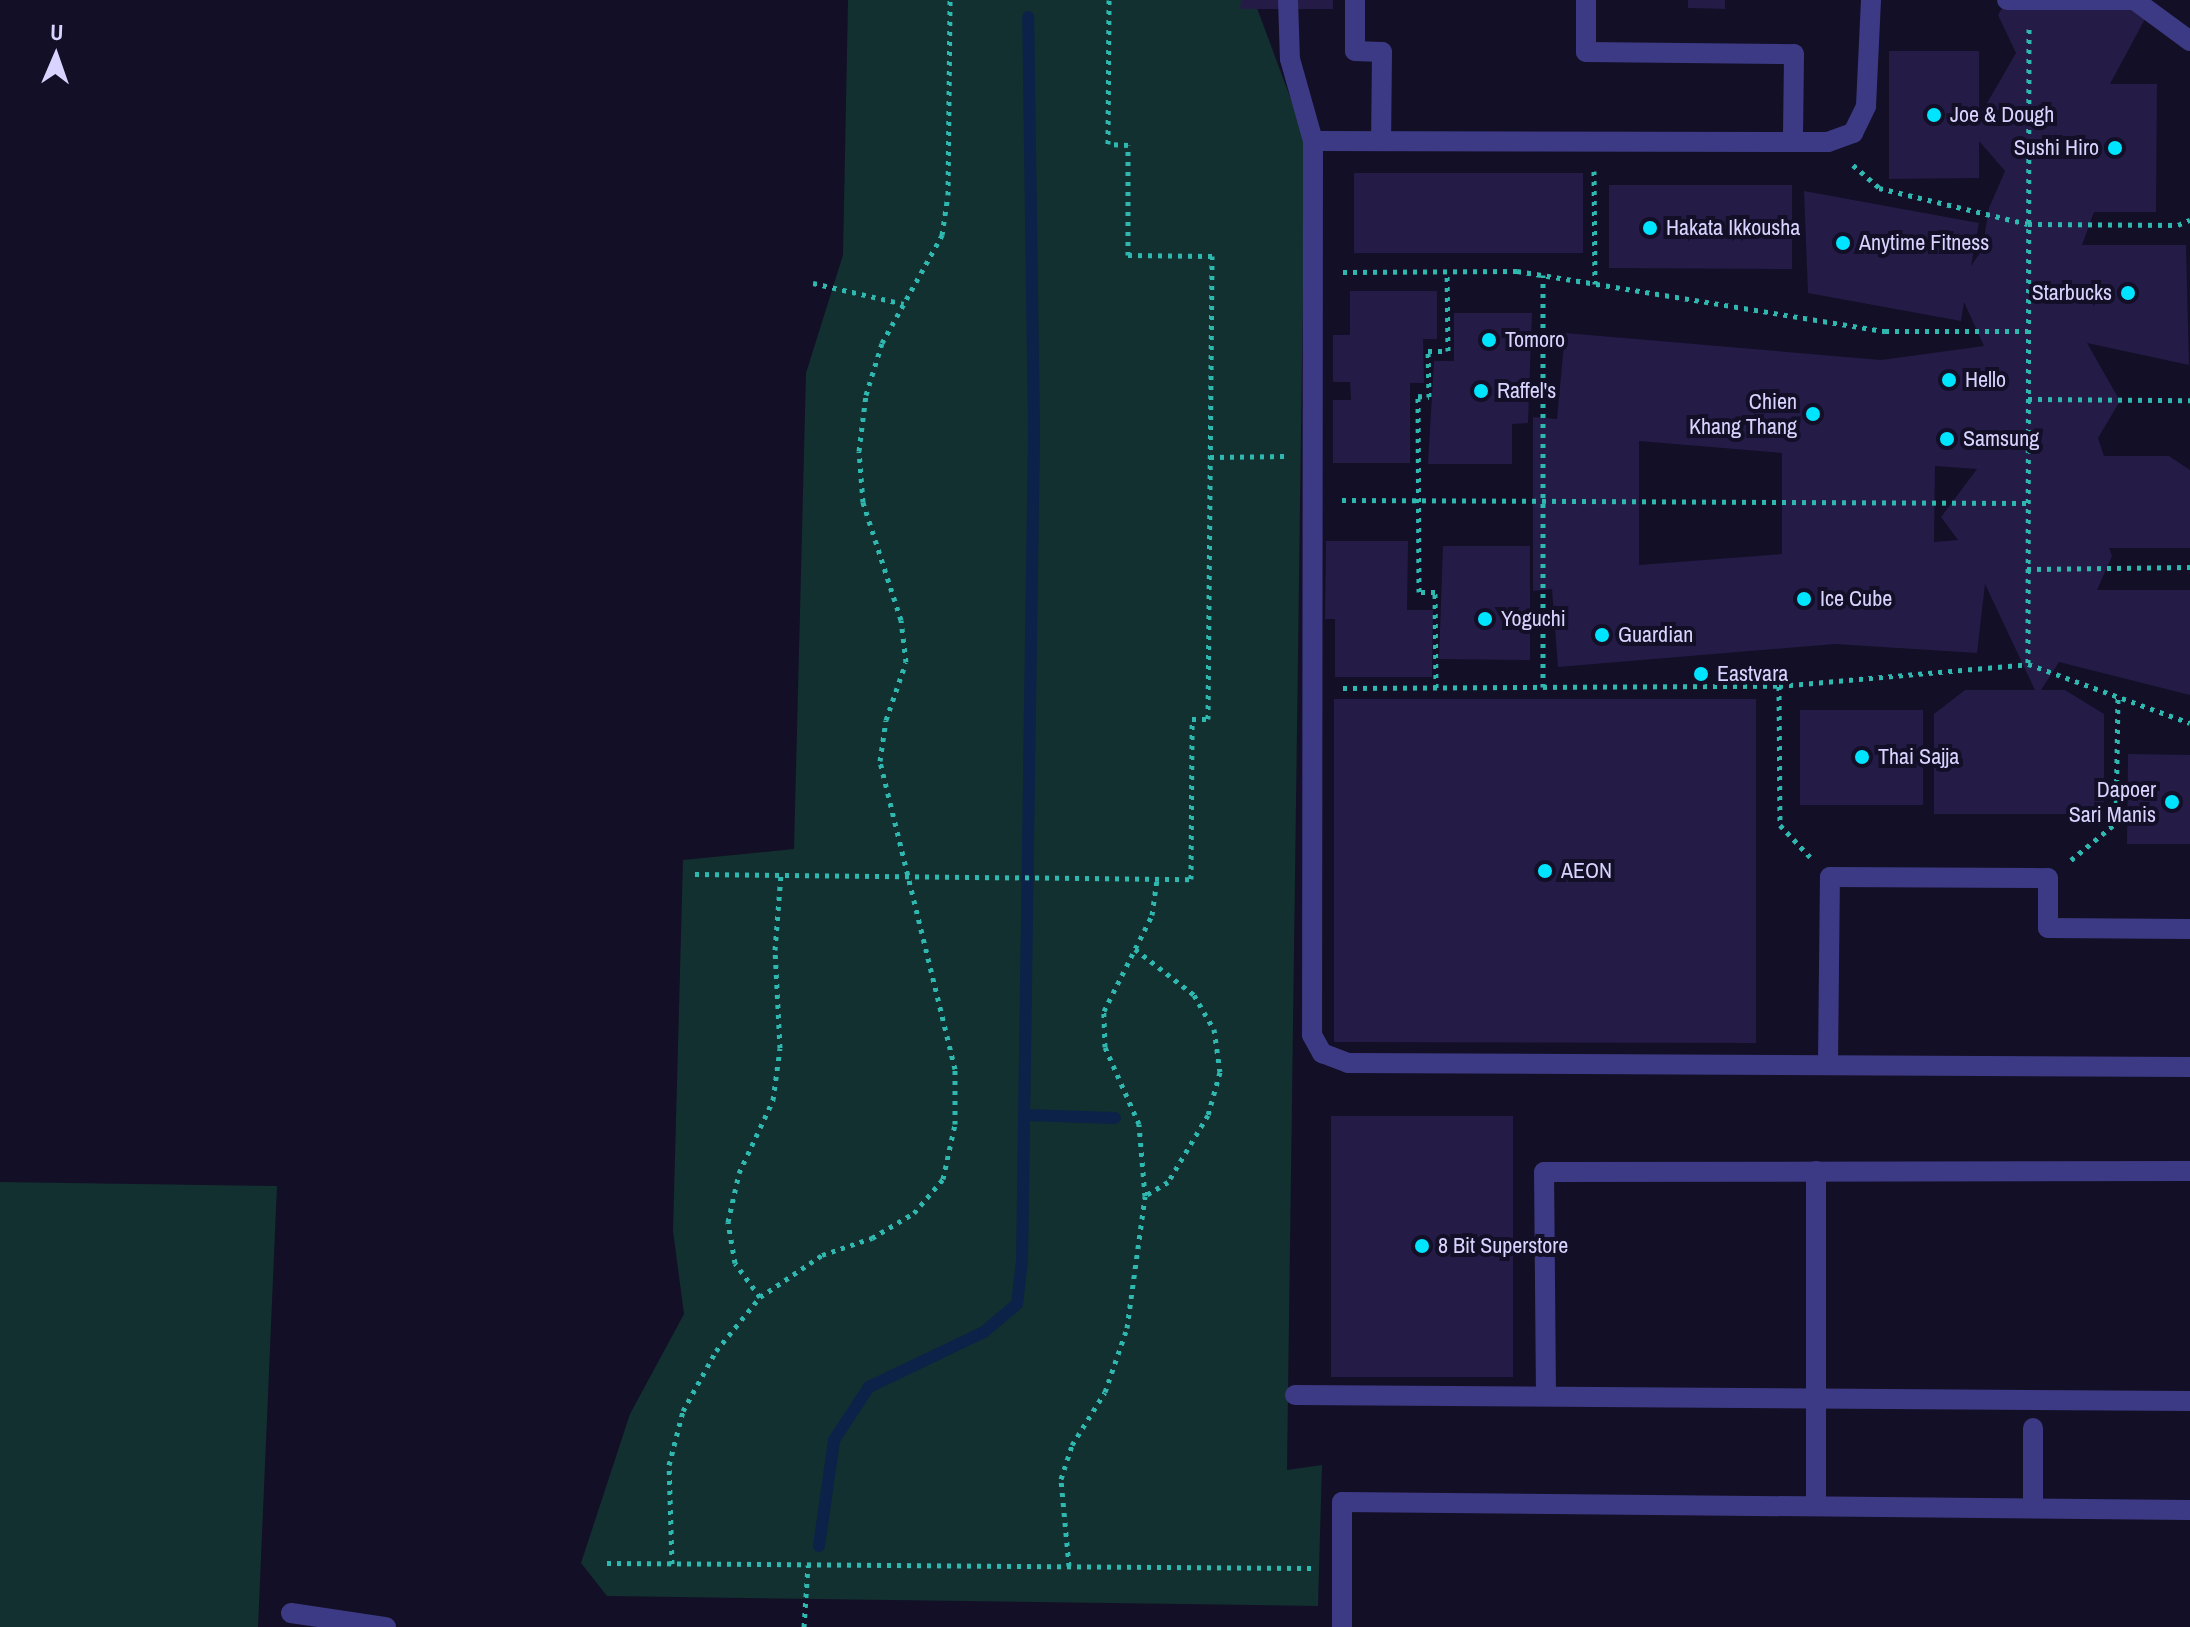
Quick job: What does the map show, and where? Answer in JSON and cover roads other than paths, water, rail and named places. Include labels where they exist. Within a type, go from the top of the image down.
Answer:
[{"type":"street","points":[[1288,0],[1290,59],[1313,141],[1312,1035],[1322,1053],[1348,1063],[2190,1067]]},
{"type":"street","points":[[1355,0],[1355,51],[1382,52],[1381,141]]},
{"type":"street","points":[[1586,0],[1586,52],[1794,54],[1793,142]]},
{"type":"street","points":[[1313,141],[1828,142],[1853,133],[1866,106],[1871,0]]},
{"type":"street","points":[[2007,0],[2138,1],[2190,41]]},
{"type":"street","points":[[1828,1063],[1830,877],[2048,878],[2048,928],[2190,929]]},
{"type":"street","points":[[1816,1171],[1816,1506]]},
{"type":"street","points":[[1546,1396],[1544,1172],[2190,1171]]},
{"type":"street","points":[[1295,1395],[2190,1401]]},
{"type":"street","points":[[2033,1428],[2033,1508]]},
{"type":"street","points":[[1342,1627],[1342,1502],[2190,1510]]},
{"type":"street","points":[[291,1613],[386,1627]]},
{"type":"waterway","points":[[819,1546],[834,1440],[869,1387],[984,1332],[1017,1304],[1022,1261],[1034,433],[1028,17]]},
{"type":"waterway","points":[[1025,1115],[1115,1118]]},
{"type":"place","name":"Joe & Dough","points":[[1934,115]]},
{"type":"place","name":"Sushi Hiro","points":[[2115,148]]},
{"type":"place","name":"Hakata Ikkousha","points":[[1650,228]]},
{"type":"place","name":"Anytime Fitness","points":[[1843,243]]},
{"type":"place","name":"Starbucks","points":[[2128,293]]},
{"type":"place","name":"Tomoro","points":[[1489,340]]},
{"type":"place","name":"Hello","points":[[1949,380]]},
{"type":"place","name":"Raffel's","points":[[1481,391]]},
{"type":"place","name":"Chien Khang Thang","points":[[1813,414]]},
{"type":"place","name":"Samsung","points":[[1947,439]]},
{"type":"place","name":"Ice Cube","points":[[1804,599]]},
{"type":"place","name":"Yoguchi","points":[[1485,619]]},
{"type":"place","name":"Guardian","points":[[1602,635]]},
{"type":"place","name":"Eastvara","points":[[1701,674]]},
{"type":"place","name":"Thai Sajja","points":[[1862,757]]},
{"type":"place","name":"Dapoer Sari Manis","points":[[2172,802]]},
{"type":"place","name":"AEON","points":[[1545,871]]},
{"type":"place","name":"8 Bit Superstore","points":[[1422,1246]]}]
